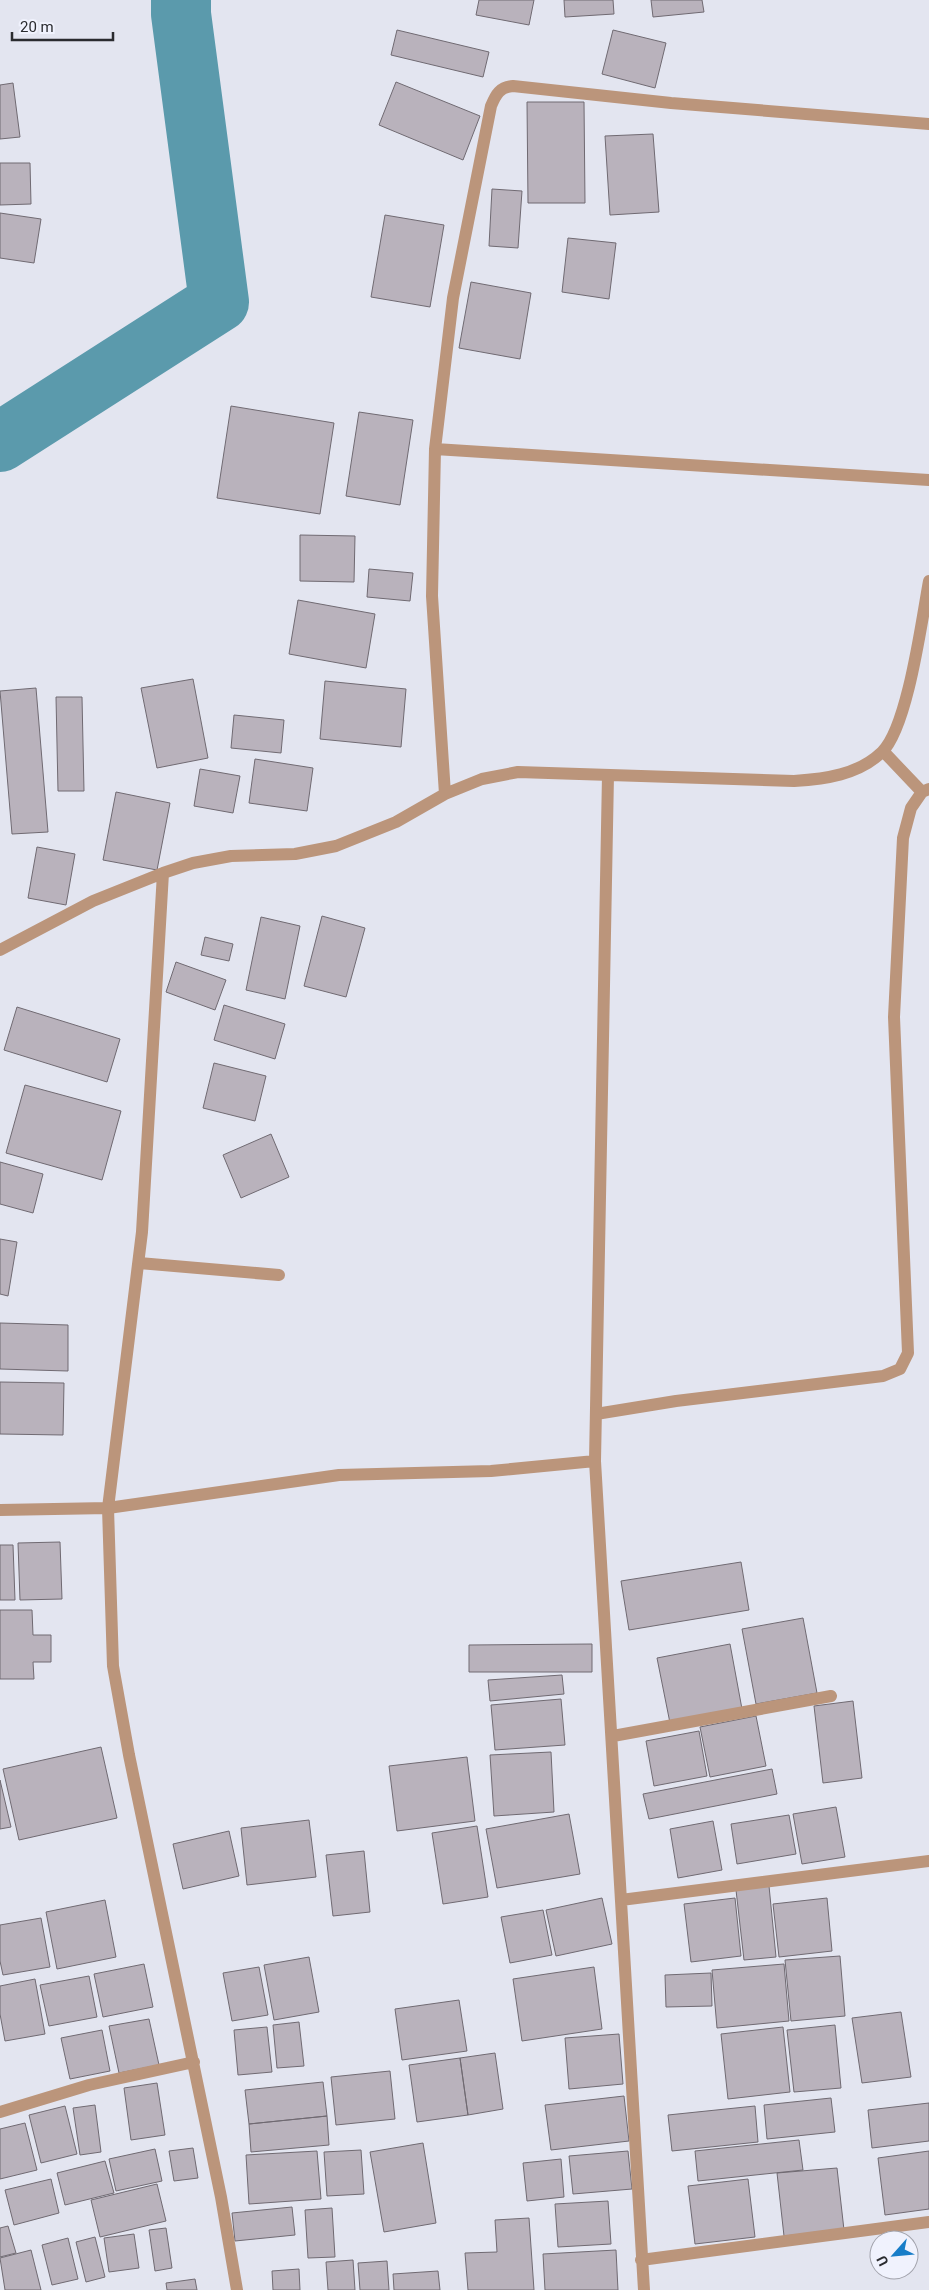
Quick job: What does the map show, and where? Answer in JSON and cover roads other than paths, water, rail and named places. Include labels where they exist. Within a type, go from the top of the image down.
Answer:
[{"type":"street","points":[[445,794],[432,596],[435,450],[453,298],[491,106],[500,90],[513,86],[671,103],[929,124]]},
{"type":"street","points":[[435,450],[929,480]]},
{"type":"street","points":[[0,950],[93,901],[163,873],[193,863],[231,856],[295,854],[336,846],[396,822],[445,794],[482,779],[518,772],[794,780],[831,778],[862,766],[883,751],[896,727],[913,670],[929,581]]},
{"type":"street","points":[[596,1414],[676,1401],[883,1376],[900,1369],[908,1353],[894,1017],[903,838],[911,808],[925,791],[883,751]]},
{"type":"street","points":[[608,775],[595,1461],[613,1736],[644,2290]]},
{"type":"street","points":[[163,873],[142,1232],[108,1508],[113,1666],[129,1755],[194,2062],[237,2290]]},
{"type":"street","points":[[139,1263],[279,1275]]},
{"type":"street","points":[[0,1510],[108,1508],[339,1475],[491,1471],[595,1461]]},
{"type":"street","points":[[613,1736],[831,1696]]},
{"type":"street","points":[[621,1900],[929,1860]]},
{"type":"street","points":[[0,2112],[89,2085],[194,2062]]},
{"type":"street","points":[[641,2260],[929,2222]]},
{"type":"waterway","points":[[0,442],[219,302],[181,14],[181,0]]}]
